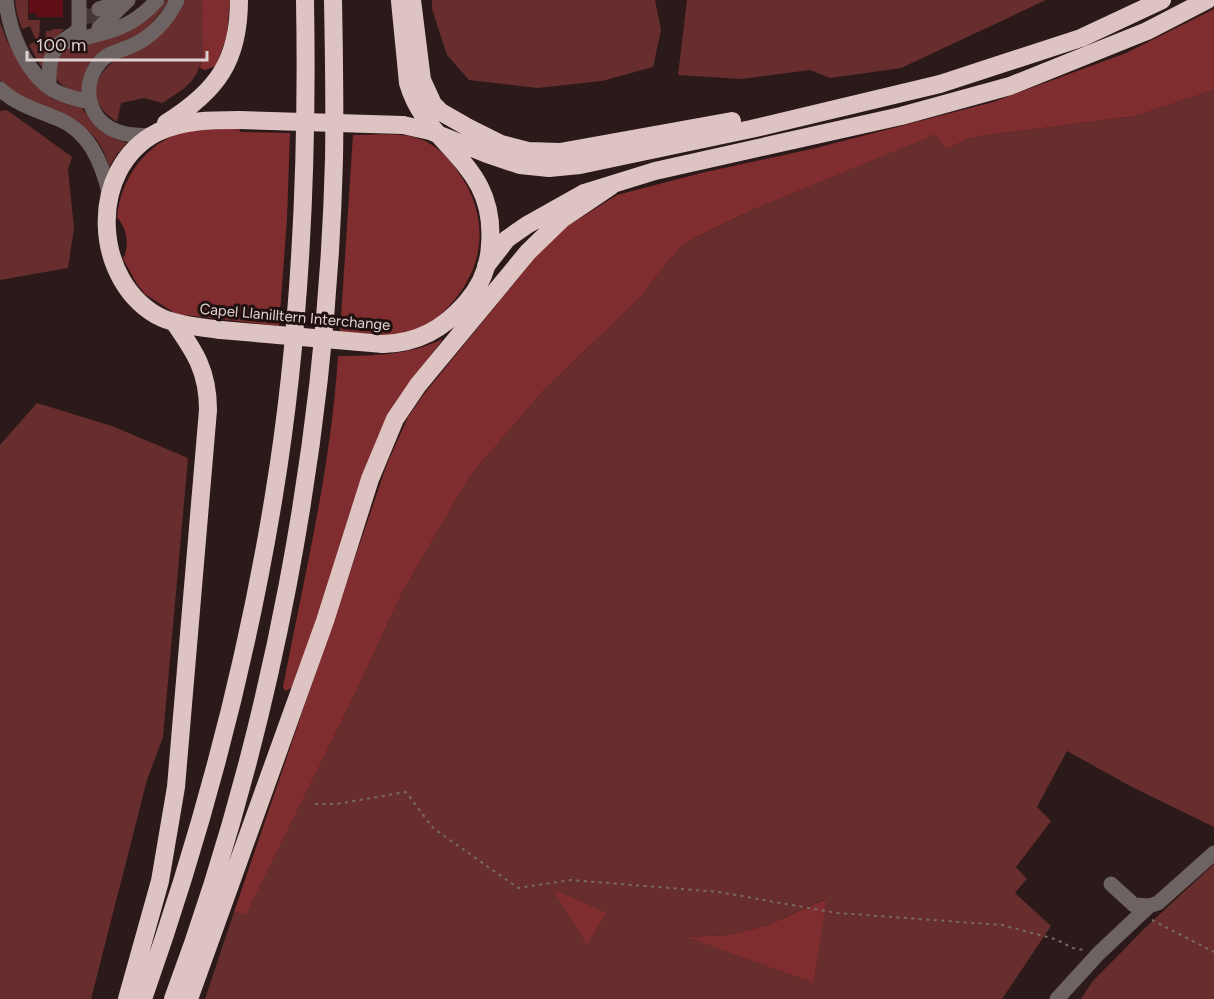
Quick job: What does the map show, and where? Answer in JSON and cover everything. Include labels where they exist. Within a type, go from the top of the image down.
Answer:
[{"type":"highway","points":[[152,136],[164,124],[197,101],[223,71],[232,54],[237,37],[239,0]]},
{"type":"highway","points":[[143,999],[182,884],[215,770],[248,632],[274,493],[291,360],[301,254],[307,90],[305,0]]},
{"type":"highway","points":[[173,999],[219,861],[246,765],[273,650],[299,513],[317,382],[328,254],[334,161],[333,0]]},
{"type":"highway","points":[[400,0],[411,94],[421,113],[440,135],[507,161],[533,166],[564,167],[629,156],[883,99],[981,72],[1081,38],[1162,0]]},
{"type":"highway","points":[[412,0],[422,80],[433,104],[441,112],[487,138],[521,149],[560,152],[579,150],[786,111],[883,99]]},
{"type":"highway","points":[[486,266],[507,239],[526,225],[584,193],[655,171],[890,119],[1010,86],[1147,31],[1207,0]]},
{"type":"highway","name":"Capel Llanilltern Interchange","points":[[239,120],[403,125],[440,135],[471,171],[484,195],[491,235],[486,266],[479,285],[469,300],[449,321],[430,334],[409,341],[383,344],[221,330],[162,318],[132,295],[122,279],[108,244],[106,221],[110,196],[120,172],[127,160],[152,136],[188,123],[239,120]]},
{"type":"highway","points":[[418,385],[536,244],[562,219],[611,186]]},
{"type":"highway","points":[[189,999],[321,632],[370,479],[395,419],[469,300]]},
{"type":"highway","points":[[127,999],[160,881],[176,787],[208,410],[207,384],[201,363],[174,322]]},
{"type":"lane","points":[[6,0],[17,42],[33,71],[49,86],[71,98],[89,102]]},
{"type":"lane","points":[[49,86],[49,66],[52,53],[60,43],[87,15],[127,0]]},
{"type":"lane","points":[[87,15],[127,0]]},
{"type":"lane","points":[[60,43],[119,29],[136,20],[157,0]]},
{"type":"lane","points":[[152,136],[122,133],[108,128],[96,117],[89,102],[88,87],[93,72],[101,60],[147,37],[166,18],[177,0]]},
{"type":"lane","points":[[0,89],[25,106],[68,123],[79,131],[92,146],[104,171],[110,196]]},
{"type":"lane","points":[[1057,999],[1099,953],[1144,910],[1158,903],[1214,853]]},
{"type":"lane","points":[[1111,884],[1134,905],[1144,910]]},
{"type":"path","points":[[315,804],[336,804],[406,792],[434,828],[518,888],[571,880],[719,892],[837,913],[1002,925],[1055,939],[1073,948],[1099,953]]},
{"type":"path","points":[[1144,910],[1214,951]]},
{"type":"shaded area","points":[[15,0],[28,0],[28,20],[40,20],[39,41],[45,41],[46,31],[64,29],[45,53],[42,68],[29,45],[36,41],[30,26],[22,29]]},
{"type":"shaded area","points":[[166,0],[169,0],[151,24],[83,82],[81,94],[65,87],[56,78],[56,66],[65,49],[160,7]]},
{"type":"shaded area","points":[[185,0],[202,0],[204,41],[198,71],[187,86],[163,103],[144,98],[121,103],[117,122],[100,107],[95,92],[100,78],[110,64],[173,20]]},
{"type":"shaded area","points":[[202,0],[230,0],[227,36],[216,66],[205,70],[200,68],[203,51]]},
{"type":"shaded area","points":[[432,0],[655,0],[661,30],[653,67],[602,81],[537,88],[469,80],[447,55],[432,9]]},
{"type":"shaded area","points":[[687,0],[1046,0],[901,68],[830,78],[810,70],[741,79],[678,75]]},
{"type":"shaded area","points":[[1214,9],[1214,90],[1136,116],[980,136],[965,140],[948,149],[939,141],[936,134],[750,211],[695,238],[680,248],[639,299],[544,390],[470,476],[403,591],[355,694],[246,914],[234,912],[387,464],[408,417],[544,246],[566,227],[617,195],[701,173],[816,148],[993,102],[1126,53]]},
{"type":"shaded area","points":[[0,22],[7,41],[34,83],[52,99],[80,106],[102,131],[127,143],[109,167],[102,148],[91,134],[78,124],[29,101],[0,80]]},
{"type":"shaded area","points":[[1214,90],[1214,827],[1132,787],[1067,751],[1037,807],[1051,821],[1016,867],[1027,879],[1015,893],[1051,926],[1002,999],[205,999],[234,912],[246,913],[355,694],[403,591],[470,476],[544,390],[639,299],[680,248],[695,238],[750,211],[936,133],[948,149],[965,140],[980,136],[1136,116]],"holes":[[[825,899],[814,983],[689,937],[728,935],[765,926]]]},
{"type":"shaded area","points":[[7,110],[72,157],[68,169],[74,228],[68,268],[0,280],[0,111]]},
{"type":"shaded area","points":[[239,127],[240,132],[290,133],[287,219],[279,326],[176,314],[145,294],[123,259],[126,237],[117,217],[119,203],[137,164],[146,154],[169,137],[203,128]]},
{"type":"shaded area","points":[[353,135],[408,136],[436,147],[457,171],[475,206],[479,222],[478,253],[466,284],[442,314],[425,326],[406,334],[340,332]]},
{"type":"shaded area","points":[[443,339],[399,398],[298,677],[291,688],[285,691],[283,687],[323,481],[338,356],[379,355],[405,351]]},
{"type":"shaded area","points":[[37,403],[112,426],[188,458],[163,737],[147,780],[91,999],[0,999],[0,445]]},
{"type":"shaded area","points":[[1214,864],[1214,999],[1081,999],[1092,982],[1146,927]]},
{"type":"shaded area","points":[[553,889],[606,913],[587,945]]},
{"type":"shaded area","points":[[826,899],[814,983],[687,937],[728,935],[765,926]]},
{"type":"building","points":[[29,0],[63,0],[63,17],[36,17],[36,13],[29,13]]},
{"type":"tunnel","points":[[85,16],[99,16]]}]
